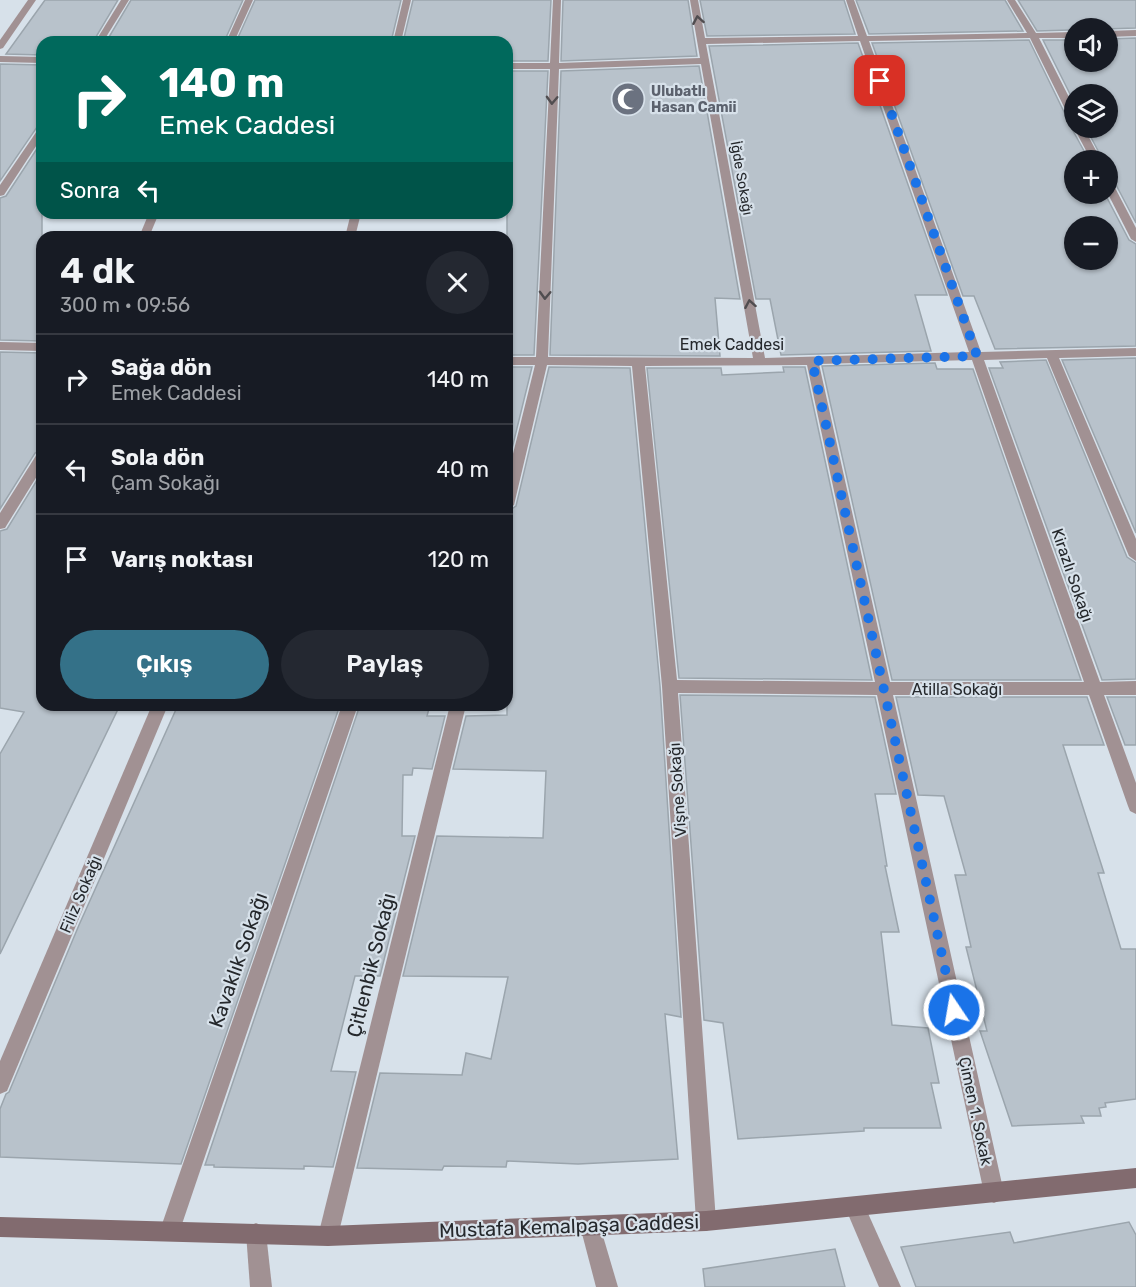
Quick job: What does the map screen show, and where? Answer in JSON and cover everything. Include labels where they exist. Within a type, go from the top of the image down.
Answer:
[{"type":"street","points":[[0,46],[32,0]]},
{"type":"street","points":[[103,36],[125,0]]},
{"type":"street","points":[[233,36],[249,0]]},
{"type":"street","points":[[398,36],[407,0]]},
{"type":"street","points":[[513,480],[542,362],[557,0]]},
{"type":"street","name":"İğde Sokağı","points":[[694,0],[760,362]]},
{"type":"street","name":"Kirazlı Sokağı","points":[[850,0],[1136,806]]},
{"type":"street","points":[[1011,0],[1033,36],[1064,97]]},
{"type":"street","points":[[1118,34],[1136,33]]},
{"type":"street","points":[[702,41],[1064,35]]},
{"type":"street","points":[[0,59],[36,60]]},
{"type":"street","points":[[513,66],[705,61]]},
{"type":"street","points":[[0,193],[36,139]]},
{"type":"street","points":[[1118,204],[1136,239]]},
{"type":"street","points":[[0,346],[36,347]]},
{"type":"street","name":"Emek Caddesi","points":[[513,361],[760,362],[1136,351]]},
{"type":"street","points":[[1052,354],[1136,556]]},
{"type":"street","name":"Vişne Sokağı","points":[[638,360],[670,686],[706,1221]]},
{"type":"street","name":"Çimen 1. Sokak","points":[[812,361],[994,1193]]},
{"type":"street","points":[[0,524],[36,467]]},
{"type":"street","name":"Atilla Sokağı","points":[[670,686],[884,689],[1136,688]]},
{"type":"street","name":"Filiz Sokağı","points":[[0,1084],[157,711]]},
{"type":"street","name":"Kavaklık Sokağı","points":[[170,1230],[348,711]]},
{"type":"street","name":"Çitlenbik Sokağı","points":[[328,1236],[457,711]]},
{"type":"street","name":"Mustafa Kemalpaşa Caddesi","points":[[0,1227],[328,1236],[590,1226],[706,1221],[1134,1182]]},
{"type":"street","points":[[855,1207],[890,1287]]},
{"type":"street","points":[[590,1226],[607,1287]]},
{"type":"street","points":[[256,1233],[261,1287]]},
{"type":"building","points":[[45,0],[118,0],[97,36],[36,36],[36,55],[6,54]]},
{"type":"building","points":[[131,0],[243,0],[227,36],[110,36]]},
{"type":"building","points":[[255,0],[401,0],[392,36],[239,36]]},
{"type":"building","points":[[413,0],[551,0],[548,61],[513,61],[513,36],[404,36]]},
{"type":"building","points":[[563,0],[688,0],[697,56],[561,61]]},
{"type":"building","points":[[700,0],[844,0],[855,34],[707,36]]},
{"type":"building","points":[[856,0],[1005,0],[1023,31],[869,34]]},
{"type":"building","points":[[1018,0],[1136,0],[1136,28],[1118,29],[1118,18],[1064,18],[1064,30],[1037,31]]},
{"type":"building","points":[[1136,38],[1136,223],[1118,189],[1118,150],[1098,150],[1091,138],[1118,138],[1118,84],[1065,84],[1043,40],[1064,40],[1064,72],[1118,72],[1118,39]]},
{"type":"building","points":[[1029,40],[1064,112],[1064,138],[1077,138],[1084,150],[1064,150],[1064,204],[1110,204],[1116,216],[1064,216],[1064,270],[1118,270],[1118,219],[1129,240],[1136,244],[1136,346],[995,349],[974,296],[963,296],[872,43]]},
{"type":"building","points":[[858,43],[947,295],[915,295],[931,351],[781,355],[770,299],[756,299],[709,46]]},
{"type":"building","points":[[0,64],[36,65],[36,128],[0,181]]},
{"type":"building","points":[[699,66],[740,299],[715,298],[720,356],[550,355],[561,71]]},
{"type":"building","points":[[513,71],[548,71],[534,355],[513,355],[513,231],[507,231],[507,219],[513,219]]},
{"type":"building","points":[[36,150],[36,219],[42,219],[42,231],[36,231],[36,341],[0,340],[0,198],[6,196]]},
{"type":"building","points":[[0,352],[36,353],[36,453],[0,509]]},
{"type":"building","points":[[1136,358],[1136,533],[1062,360]]},
{"type":"building","points":[[1046,360],[1127,557],[1136,563],[1136,679],[1102,680],[989,368],[1003,368],[1000,362]]},
{"type":"building","points":[[935,363],[937,369],[973,369],[1081,680],[892,680],[822,366]]},
{"type":"building","points":[[513,367],[532,367],[513,445]]},
{"type":"building","points":[[549,367],[630,368],[660,686],[681,1017],[665,1014],[678,1159],[578,1164],[507,1161],[506,1167],[444,1166],[442,1170],[357,1168],[380,1073],[462,1075],[466,1053],[491,1059],[508,977],[403,976],[437,836],[543,838],[546,771],[453,769],[466,716],[507,715],[507,711],[513,711],[513,508],[516,506]]},
{"type":"building","points":[[783,367],[805,367],[872,680],[679,678],[647,368],[721,368],[722,375],[784,372]]},
{"type":"building","points":[[36,482],[36,711],[117,711],[0,954],[0,754],[24,712],[0,708],[0,531],[7,529]]},
{"type":"building","points":[[680,695],[875,697],[896,794],[875,794],[887,866],[885,866],[899,932],[881,932],[892,1025],[928,1028],[939,1083],[931,1083],[941,1128],[864,1128],[864,1131],[738,1139],[723,1023],[704,1020]]},
{"type":"building","points":[[896,697],[1087,697],[1104,745],[1063,745],[1104,873],[1098,873],[1121,949],[1136,949],[1136,1099],[1105,1103],[1106,1107],[1099,1108],[1101,1116],[1081,1116],[1084,1123],[1012,1126],[980,1031],[987,1031],[966,947],[971,947],[955,875],[966,875],[944,796],[918,795]]},
{"type":"building","points":[[1107,697],[1136,697],[1136,745],[1125,745]]},
{"type":"building","points":[[175,711],[338,711],[181,1164],[0,1157],[0,1109],[79,925]]},
{"type":"building","points":[[358,711],[428,711],[427,716],[445,716],[432,769],[413,768],[412,775],[403,775],[402,836],[415,836],[380,976],[355,976],[331,1071],[356,1072],[333,1167],[304,1166],[304,1169],[205,1165]]},
{"type":"building","points":[[1129,1222],[1136,1235],[1136,1287],[916,1287],[901,1247],[1010,1232],[1014,1243]]},
{"type":"building","points":[[835,1249],[845,1287],[705,1287],[703,1269]]},
{"type":"place","name":"Ulubatlı Hasan Camii","points":[[628,99]]},
{"type":"route","points":[[880,81],[977,356],[812,361],[954,1010]]}]
